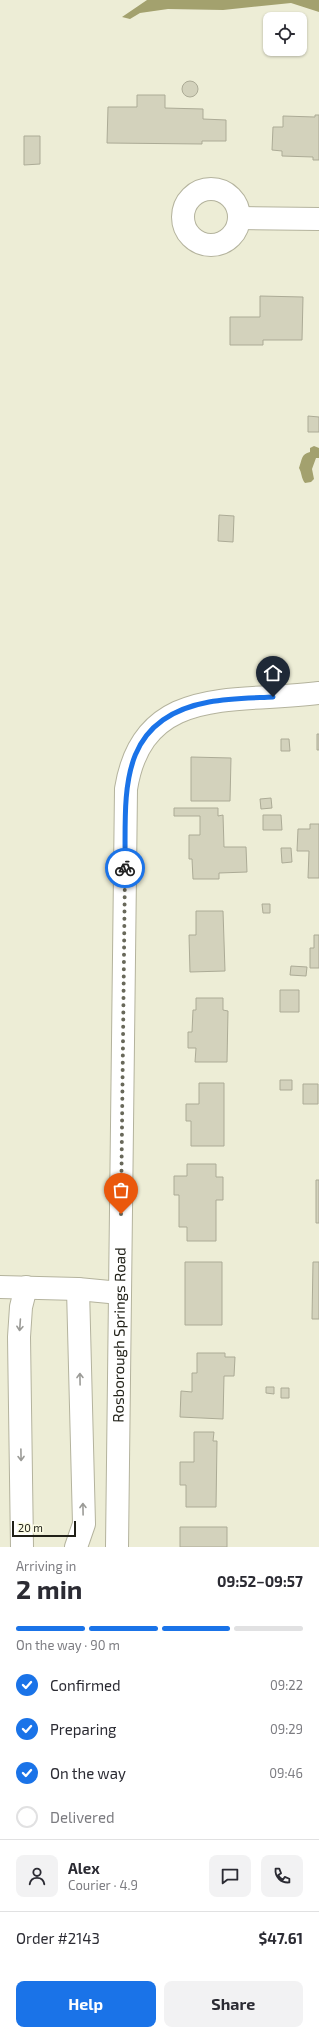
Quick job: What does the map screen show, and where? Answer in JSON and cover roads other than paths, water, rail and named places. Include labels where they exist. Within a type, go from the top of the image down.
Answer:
[{"type":"street","points":[[240,218],[319,219]]},
{"type":"street","name":"Rosborough Springs Road","points":[[117,1547],[126,789],[129,771],[136,752],[157,725],[170,715],[190,706],[210,701],[319,693]]},
{"type":"street","points":[[0,1287],[78,1289],[120,1293]]},
{"type":"street","points":[[22,1547],[19,1337],[21,1307],[26,1287]]},
{"type":"street","points":[[76,1547],[84,1524],[78,1289]]}]
